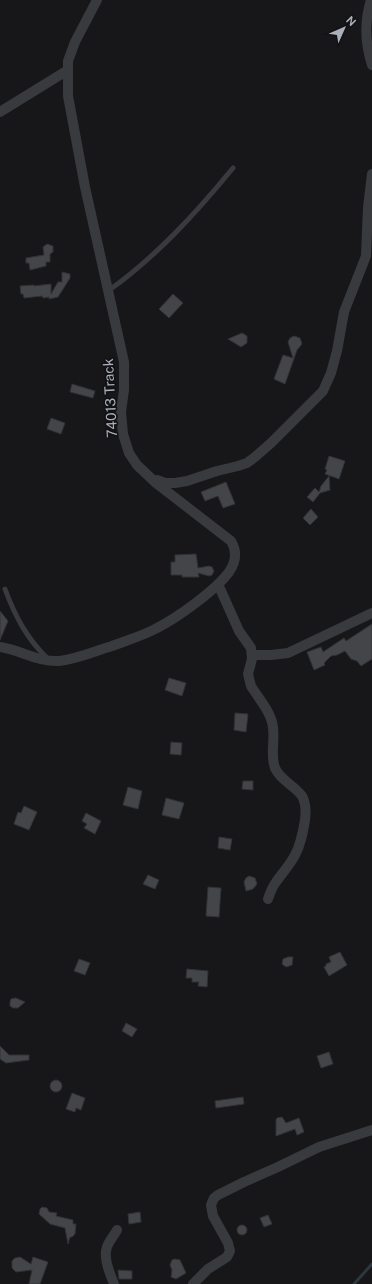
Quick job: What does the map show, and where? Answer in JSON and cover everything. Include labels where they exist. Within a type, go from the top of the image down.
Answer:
[{"type":"street","name":"74013 Track","points":[[0,647],[18,651],[34,658],[60,661],[84,655],[158,628],[203,598],[229,572],[235,559],[236,552],[231,541],[137,466],[129,453],[123,434],[121,412],[124,390],[124,362],[85,188],[68,96],[68,61],[75,42],[97,0]]},
{"type":"street","points":[[370,0],[366,23],[366,37],[372,65]]},
{"type":"street","points":[[0,112],[68,70]]},
{"type":"street","points":[[151,478],[165,483],[175,483],[187,481],[247,463],[271,443],[323,391],[331,374],[344,312],[366,256],[368,207],[372,174]]},
{"type":"street","points":[[218,584],[233,620],[251,648],[252,655],[248,674],[250,686],[272,720],[274,736],[272,759],[275,768],[278,775],[296,790],[302,797],[305,804],[303,832],[300,845],[295,856],[274,884],[268,899]]},
{"type":"street","points":[[252,655],[271,656],[288,653],[372,613]]},
{"type":"street","points":[[193,1284],[208,1269],[227,1258],[230,1252],[228,1243],[213,1216],[211,1205],[214,1198],[244,1182],[319,1147],[372,1130]]},
{"type":"street","points":[[114,1284],[108,1266],[106,1247],[115,1235],[116,1230]]},
{"type":"lane","points":[[108,291],[130,276],[189,220],[233,168]]},
{"type":"lane","points":[[6,589],[19,623],[41,652],[51,661]]},
{"type":"building","points":[[47,244],[53,246],[53,252],[50,254],[50,262],[46,262],[46,266],[30,270],[29,263],[26,263],[26,258],[44,255],[43,247]]},
{"type":"building","points":[[62,272],[70,274],[70,278],[58,297],[49,299],[49,297],[43,298],[42,296],[24,298],[23,294],[21,294],[20,286],[51,284],[51,294],[58,282],[62,282]]},
{"type":"building","points":[[173,294],[183,303],[169,318],[159,309]]},
{"type":"building","points":[[242,333],[247,336],[247,343],[241,347],[228,339]]},
{"type":"building","points":[[294,336],[300,338],[302,344],[297,350],[285,384],[274,379],[283,355],[293,358],[288,342],[290,338]]},
{"type":"building","points":[[72,384],[95,391],[93,398],[70,392]]},
{"type":"building","points":[[51,418],[65,423],[61,434],[47,429]]},
{"type":"building","points":[[329,456],[345,461],[339,479],[325,474]]},
{"type":"building","points":[[329,476],[330,490],[320,493],[313,502],[307,497],[315,488],[319,492],[321,486]]},
{"type":"building","points":[[226,482],[235,504],[223,508],[218,496],[205,501],[201,492]]},
{"type":"building","points":[[311,509],[318,517],[310,525],[303,518]]},
{"type":"building","points":[[196,554],[198,568],[209,566],[212,567],[214,571],[212,575],[209,576],[198,573],[199,577],[182,577],[182,575],[171,575],[171,562],[175,562],[175,555]]},
{"type":"building","points":[[0,611],[8,621],[0,640]]},
{"type":"building","points":[[372,624],[372,659],[361,666],[357,661],[351,659],[345,651],[331,656],[324,663],[325,665],[314,670],[307,652],[321,647],[323,652],[344,638],[346,641]]},
{"type":"building","points":[[169,678],[186,683],[182,696],[165,690]]},
{"type":"building","points":[[235,713],[248,714],[246,732],[234,730]]},
{"type":"building","points":[[171,742],[182,743],[181,755],[170,754]]},
{"type":"building","points":[[243,781],[253,781],[253,790],[242,789]]},
{"type":"building","points":[[128,787],[142,791],[138,809],[123,805]]},
{"type":"building","points":[[166,798],[184,803],[179,819],[162,815]]},
{"type":"building","points":[[24,806],[37,812],[29,830],[14,824],[18,812],[21,813]]},
{"type":"building","points":[[86,813],[101,821],[95,834],[84,828],[87,824],[82,821]]},
{"type":"building","points":[[219,837],[232,839],[230,850],[218,848]]},
{"type":"building","points":[[148,875],[159,880],[155,889],[143,884]]},
{"type":"building","points":[[249,876],[255,878],[257,884],[253,889],[246,891],[244,882]]},
{"type":"building","points":[[208,887],[221,888],[219,917],[206,916]]},
{"type":"building","points":[[340,952],[347,965],[329,976],[324,967],[326,964],[331,962],[329,957]]},
{"type":"building","points":[[293,957],[292,965],[286,967],[282,964],[283,959]]},
{"type":"building","points":[[79,959],[90,963],[85,975],[74,971]]},
{"type":"building","points":[[187,969],[208,971],[207,987],[198,986],[199,982],[192,982],[192,978],[186,978]]},
{"type":"building","points":[[16,998],[25,1002],[18,1008],[13,1008],[10,1006],[10,1002],[11,999]]},
{"type":"building","points":[[126,1023],[137,1029],[132,1037],[122,1031]]},
{"type":"building","points":[[0,1046],[9,1055],[29,1055],[29,1060],[6,1063],[0,1059]]},
{"type":"building","points":[[329,1052],[333,1064],[321,1068],[317,1056]]},
{"type":"building","points":[[58,1080],[61,1081],[61,1091],[54,1092],[51,1091],[50,1084],[51,1081]]},
{"type":"building","points":[[72,1093],[85,1098],[81,1110],[76,1108],[75,1112],[66,1109]]},
{"type":"building","points":[[243,1097],[244,1104],[216,1108],[215,1101]]},
{"type":"building","points":[[282,1117],[286,1123],[299,1118],[304,1132],[297,1135],[295,1129],[276,1136],[276,1120],[277,1118]]},
{"type":"building","points":[[42,1207],[47,1208],[49,1212],[57,1213],[56,1216],[73,1220],[73,1224],[76,1224],[75,1234],[70,1237],[68,1244],[65,1228],[50,1224],[39,1214]]},
{"type":"building","points":[[140,1212],[141,1222],[129,1224],[128,1214]]},
{"type":"building","points":[[268,1215],[272,1224],[264,1227],[260,1218]]},
{"type":"building","points":[[240,1225],[244,1225],[246,1226],[246,1234],[240,1235],[237,1232],[237,1228]]},
{"type":"building","points":[[20,1257],[31,1264],[33,1257],[48,1262],[40,1284],[29,1284],[32,1270],[16,1272],[12,1268],[12,1261],[15,1258]]},
{"type":"building","points":[[172,1260],[180,1260],[186,1273],[176,1279],[171,1277],[172,1270],[170,1265]]},
{"type":"building","points":[[118,1270],[132,1271],[132,1279],[119,1279]]},
{"type":"waterway","points":[[354,1284],[372,1264]]}]
